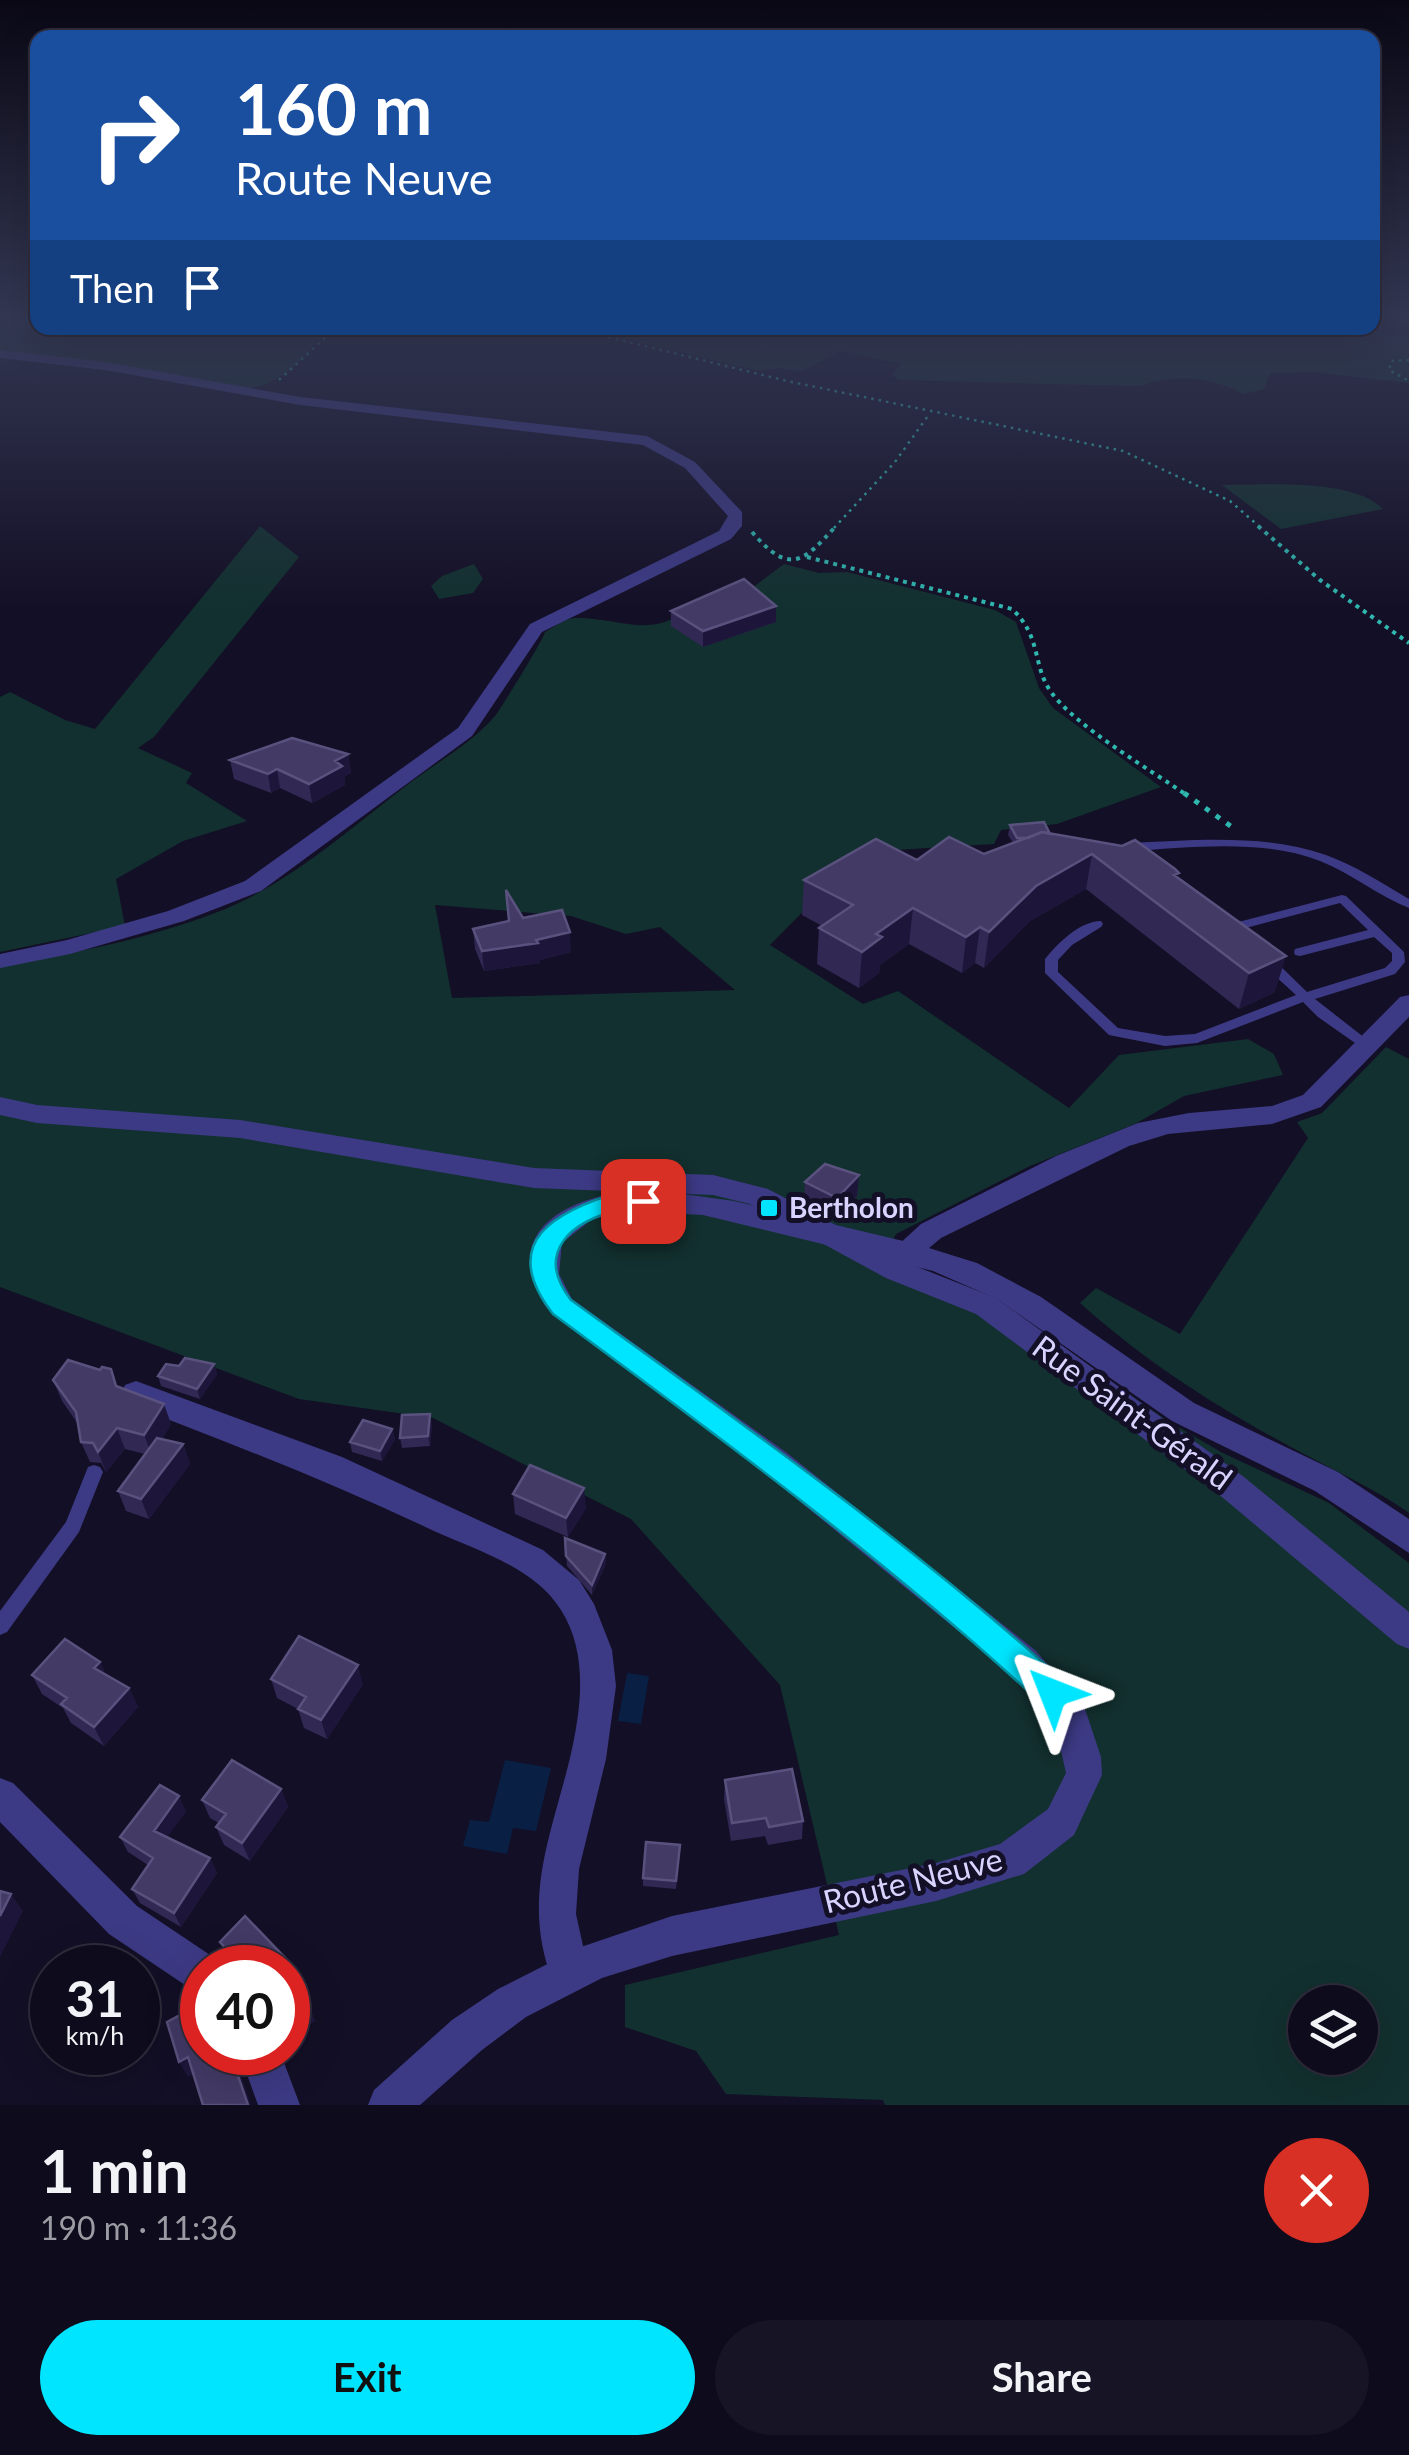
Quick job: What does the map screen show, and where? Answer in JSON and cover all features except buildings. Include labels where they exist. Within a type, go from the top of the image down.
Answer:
[{"type":"street","points":[[0,960],[70,947],[159,922],[253,886],[465,732],[492,702],[522,644],[536,628],[725,535],[736,521],[731,509],[690,465],[647,441],[427,414]]},
{"type":"street","points":[[906,1254],[931,1231],[1122,1139],[1178,1123],[1261,1118],[1296,1110],[1312,1101],[1409,1003]]},
{"type":"street","points":[[0,1106],[37,1114],[240,1129],[534,1178],[713,1185],[758,1196],[828,1235]]},
{"type":"street","name":"Route Neuve","points":[[389,2105],[467,2036],[512,2003],[568,1974],[672,1936],[936,1882],[1010,1860],[1061,1822],[1084,1775],[1083,1757],[1070,1715],[1023,1662],[776,1463],[584,1326],[549,1291],[542,1270],[545,1248],[552,1234],[586,1211],[623,1200],[731,1212],[980,1276],[1060,1323],[1166,1402],[1277,1461],[1314,1475],[1409,1538]]},
{"type":"street","name":"Rue Saint-Gérald","points":[[828,1235],[896,1270],[986,1306],[1233,1487],[1409,1633]]},
{"type":"street","points":[[136,1394],[331,1467],[532,1560],[549,1569],[573,1598],[588,1626],[601,1683],[556,1908],[568,1974]]},
{"type":"street","points":[[0,1796],[78,1879],[123,1920],[180,1958]]},
{"type":"street","points":[[268,2075],[279,2105]]},
{"type":"lane","points":[[1122,847],[1257,845],[1308,853],[1409,904]]},
{"type":"lane","points":[[1140,846],[1153,858]]},
{"type":"lane","points":[[1096,924],[1067,942],[1051,959],[1052,973],[1114,1032],[1166,1042],[1198,1038],[1306,997],[1390,971],[1399,962],[1398,952],[1342,899],[1237,933],[1218,916]]},
{"type":"lane","points":[[1300,952],[1377,932]]},
{"type":"lane","points":[[1255,950],[1365,1045]]},
{"type":"lane","points":[[0,1626],[73,1526],[94,1472]]},
{"type":"path","points":[[807,557],[895,462],[929,414]]},
{"type":"path","points":[[937,414],[1108,446],[1193,482],[1230,501],[1320,580],[1409,643]]},
{"type":"path","points":[[736,521],[745,523],[770,554],[793,561],[807,557],[1012,609],[1028,624],[1050,691],[1257,845]]},
{"type":"green space","points":[[1222,485],[1330,488],[1369,499],[1383,509],[1281,529]]},
{"type":"green space","points":[[260,526],[299,557],[154,737],[138,748],[192,773],[186,783],[247,821],[183,841],[116,879],[125,926],[0,952],[0,697],[10,692],[65,720],[95,729]]},
{"type":"green space","points":[[474,564],[483,579],[473,593],[439,599],[431,586],[442,576]]},
{"type":"green space","points":[[784,564],[819,573],[847,572],[995,610],[1016,622],[1039,688],[1053,708],[1161,787],[1057,824],[1001,830],[994,844],[862,852],[770,945],[863,1004],[898,991],[1069,1108],[1119,1055],[1248,1039],[1274,1054],[1283,1075],[1184,1096],[1135,1124],[1030,1166],[896,1234],[880,1269],[1029,1326],[1168,1421],[1221,1452],[1329,1503],[1409,1563],[1409,2105],[885,2105],[883,2100],[726,2094],[696,2051],[625,2027],[625,1985],[839,1935],[780,1685],[631,1519],[433,1418],[299,1399],[0,1287],[0,965],[82,951],[163,931],[242,901],[317,855],[476,735],[499,710],[545,632],[574,618],[652,625],[680,614],[692,601],[736,600]],"holes":[[[435,905],[571,916],[626,934],[660,927],[735,990],[452,998]]]},
{"type":"green space","points":[[1386,1047],[1409,1059],[1409,1513],[1214,1403],[1132,1346],[1080,1303],[1096,1288],[1180,1334],[1308,1138],[1297,1122],[1322,1113]]},
{"type":"water","points":[[627,1673],[649,1676],[641,1724],[618,1721]]},
{"type":"water","points":[[505,1760],[551,1768],[536,1831],[513,1828],[507,1854],[463,1846],[470,1820],[489,1822]]},
{"type":"place","name":"Bertholon","points":[[769,1208]]},
{"type":"route","points":[[643,1201],[623,1200],[586,1211],[552,1234],[542,1270],[549,1291],[562,1307],[776,1463],[971,1618],[1053,1693]]}]
